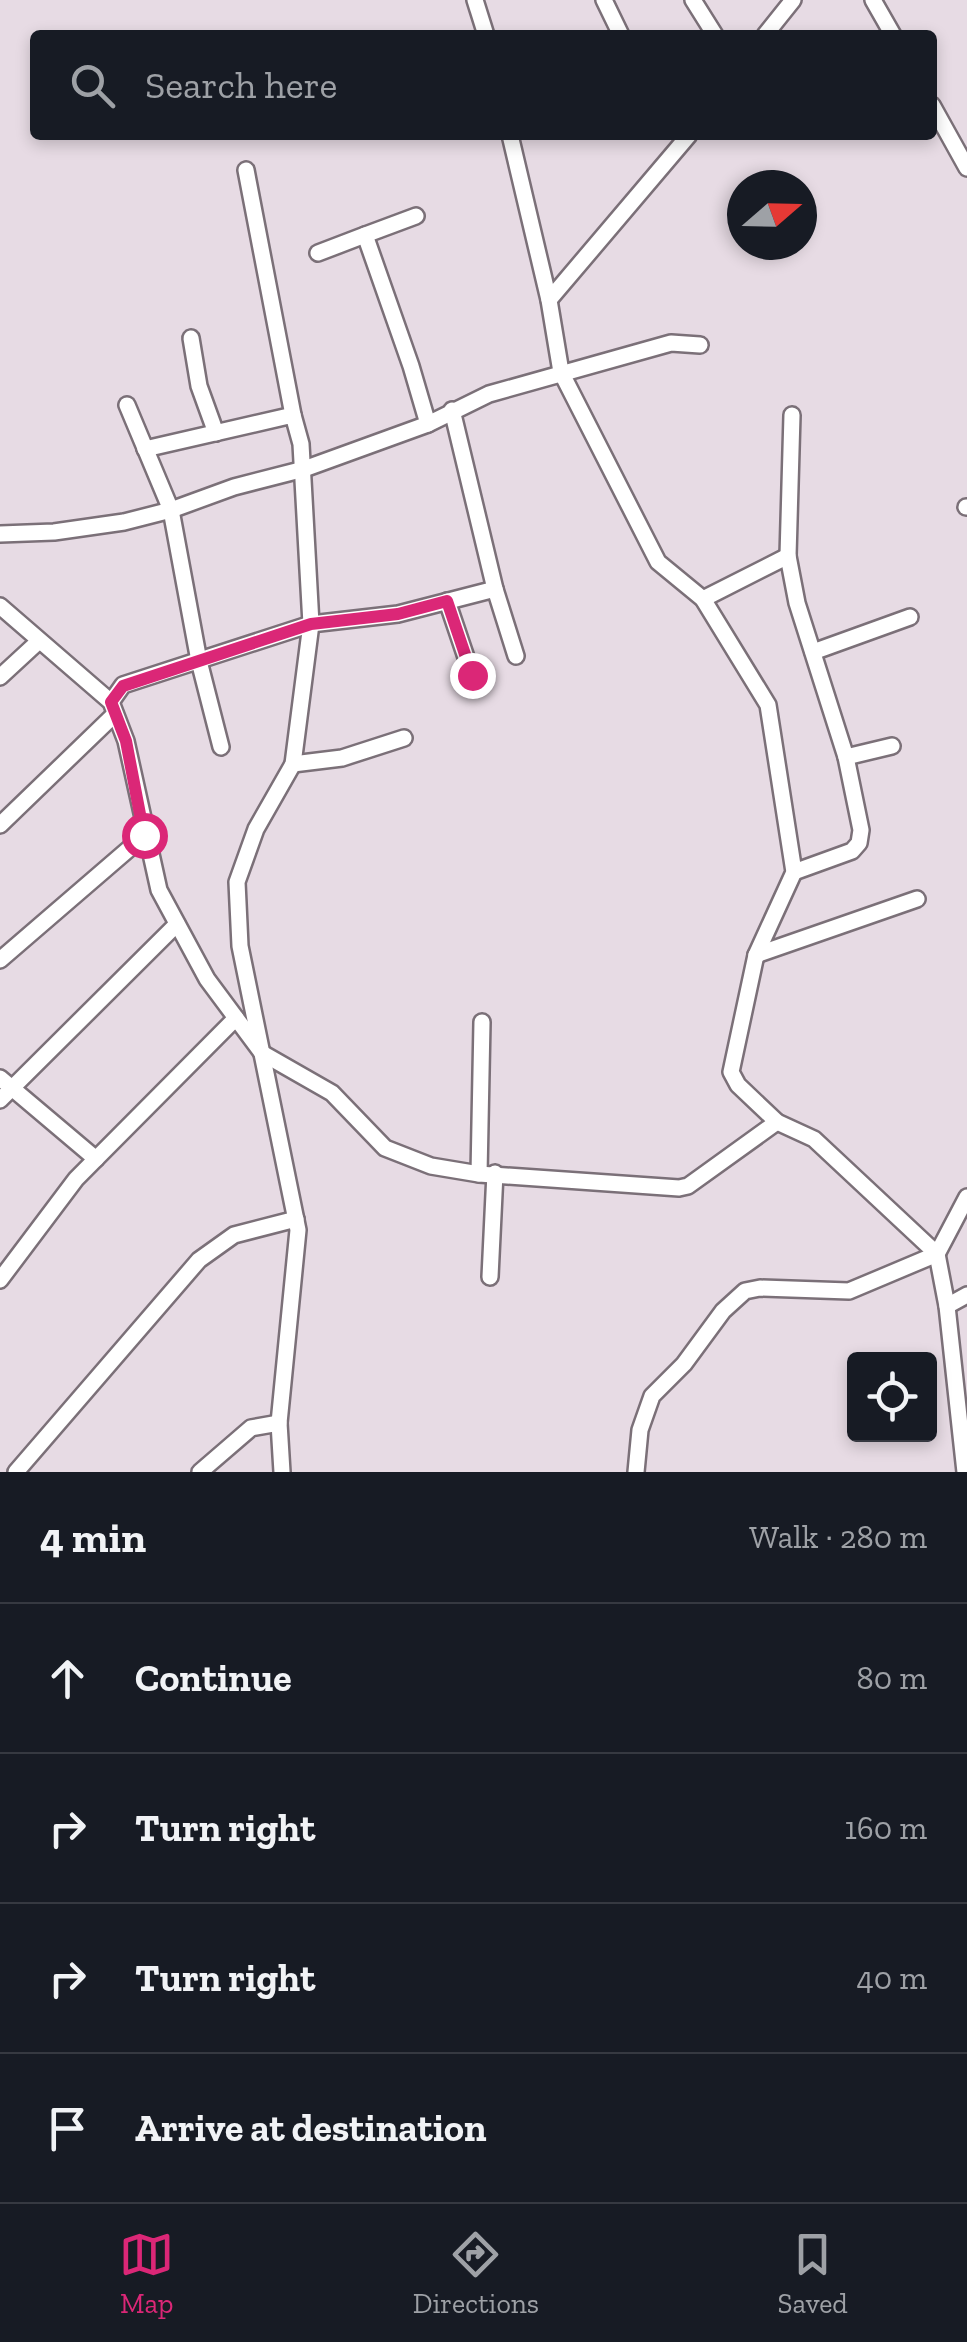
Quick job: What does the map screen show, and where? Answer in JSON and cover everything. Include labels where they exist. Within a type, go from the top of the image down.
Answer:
[{"type":"street","points":[[475,0],[484,30]]},
{"type":"street","points":[[604,0],[619,30]]},
{"type":"street","points":[[692,0],[712,30]]},
{"type":"street","points":[[769,30],[792,0]]},
{"type":"street","points":[[873,0],[890,30]]},
{"type":"street","points":[[937,114],[967,168]]},
{"type":"street","points":[[511,140],[549,300],[561,372],[658,562],[704,598],[768,705],[794,872],[756,954],[731,1072],[738,1084],[778,1122],[814,1140],[937,1254],[948,1306],[965,1472]]},
{"type":"street","points":[[549,300],[675,142]]},
{"type":"street","points":[[246,170],[304,469],[311,624],[293,764],[256,829],[237,882],[240,946],[298,1230],[278,1423],[282,1472]]},
{"type":"street","points":[[318,253],[416,216]]},
{"type":"street","points":[[364,235],[428,424]]},
{"type":"street","points":[[191,338],[199,386],[216,433]]},
{"type":"street","points":[[0,534],[54,532],[171,510],[234,487],[304,469],[428,424],[489,394],[670,343],[700,345]]},
{"type":"street","points":[[128,405],[171,510],[199,662],[221,747]]},
{"type":"street","points":[[452,410],[495,589],[516,656]]},
{"type":"street","points":[[144,450],[293,415]]},
{"type":"street","points":[[792,415],[788,556],[798,603],[846,758],[861,830],[859,843],[852,851],[794,872]]},
{"type":"street","points":[[704,598],[788,556]]},
{"type":"street","points":[[0,825],[113,708],[123,686],[311,624],[398,614],[495,589]]},
{"type":"street","points":[[447,601],[472,675]]},
{"type":"street","points":[[0,606],[113,708],[126,741],[158,890],[207,979],[262,1053],[332,1093],[385,1148],[431,1166],[679,1188],[688,1186],[778,1122]]},
{"type":"street","points":[[813,652],[910,616]]},
{"type":"street","points":[[0,677],[39,641]]},
{"type":"street","points":[[293,764],[342,758],[404,738]]},
{"type":"street","points":[[846,758],[892,746]]},
{"type":"street","points":[[0,960],[144,835]]},
{"type":"street","points":[[756,954],[917,899]]},
{"type":"street","points":[[96,1159],[3,1088],[177,924]]},
{"type":"street","points":[[0,1280],[76,1179],[236,1018]]},
{"type":"street","points":[[482,1022],[490,1277]]},
{"type":"street","points":[[636,1472],[640,1430],[652,1396],[684,1364],[723,1310],[745,1291],[848,1291],[937,1254],[967,1197]]},
{"type":"street","points":[[16,1472],[200,1260],[234,1235],[296,1219]]},
{"type":"street","points":[[948,1306],[967,1295]]},
{"type":"street","points":[[200,1472],[251,1428],[278,1423]]},
{"type":"route","points":[[144,835],[126,741],[111,702],[123,686],[311,624],[398,614],[447,601],[472,675]]}]
